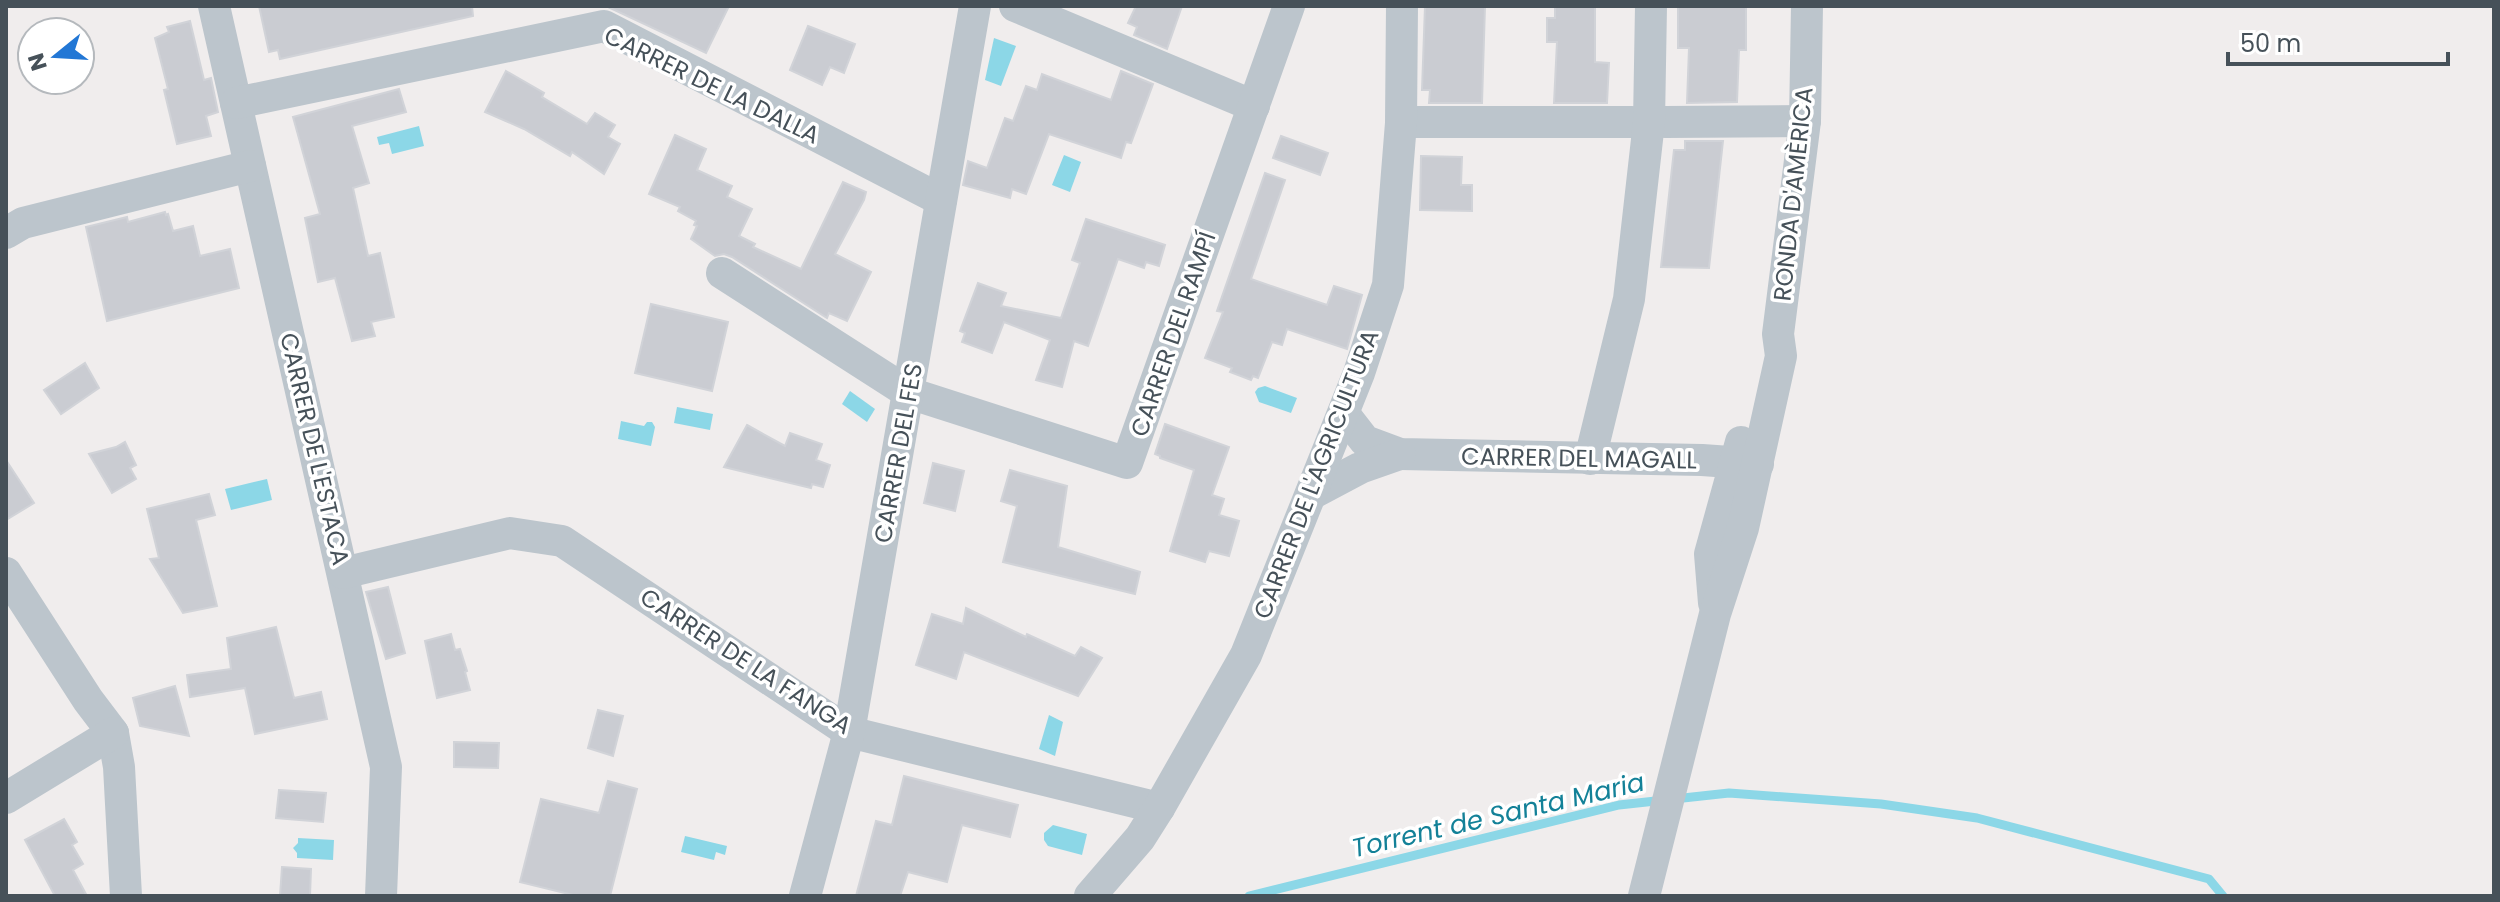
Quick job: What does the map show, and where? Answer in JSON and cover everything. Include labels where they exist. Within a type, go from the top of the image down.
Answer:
[{"type":"street","name":"CARRER DE L'ESTACA","points":[[214,6],[386,767],[381,896]]},
{"type":"street","name":"CARRER DEL FES","points":[[805,896],[849,732],[975,6]]},
{"type":"street","points":[[1015,6],[1254,106]]},
{"type":"street","name":"CARRER DEL RAMPÍ","points":[[722,273],[909,393],[1127,463],[1289,6]]},
{"type":"street","name":"CARRER DE L'AGRICULTURA","points":[[1090,896],[1140,838],[1246,655],[1344,414],[1388,285],[1401,123],[1402,6]]},
{"type":"street","points":[[1590,459],[1629,299],[1649,122],[1651,6]]},
{"type":"street","name":"RONDA D'AMÈRICA","points":[[1644,896],[1715,614],[1710,554],[1747,463],[1758,368],[1778,334],[1805,121],[1807,6]]},
{"type":"street","name":"CARRER DE LA DALLA","points":[[236,103],[601,16],[941,200]]},
{"type":"street","points":[[1665,122],[1805,121]]},
{"type":"street","points":[[1409,122],[1632,122]]},
{"type":"street","points":[[6,233],[23,223],[250,166]]},
{"type":"street","name":"CARRER DEL MAGALL","points":[[1344,414],[1365,441],[1400,454],[1747,463]]},
{"type":"street","name":"CARRER DEL MAGALL","points":[[1311,494],[1360,468],[1400,454]]},
{"type":"street","name":"CARRER DE LA FANGA","points":[[343,573],[510,533],[562,541],[849,732],[1159,808]]},
{"type":"street","points":[[6,573],[88,700],[113,733],[119,767],[126,896]]},
{"type":"street","points":[[6,798],[113,733]]},
{"type":"water","points":[[994,38],[1016,46],[1001,86],[985,80]]},
{"type":"water","points":[[419,126],[424,146],[392,154],[389,143],[379,145],[377,137]]},
{"type":"water","points":[[1064,155],[1081,162],[1070,192],[1052,185]]},
{"type":"water","points":[[1265,386],[1297,398],[1291,413],[1259,402],[1255,392]]},
{"type":"water","points":[[850,391],[875,409],[867,422],[842,404]]},
{"type":"water","points":[[677,407],[713,414],[710,430],[674,423]]},
{"type":"water","points":[[621,421],[644,426],[652,422],[655,427],[651,446],[618,439]]},
{"type":"water","points":[[267,479],[272,500],[231,510],[225,489]]},
{"type":"water","points":[[1049,715],[1063,722],[1055,756],[1039,749]]},
{"type":"water","points":[[1053,825],[1087,834],[1082,855],[1048,846],[1044,833]]},
{"type":"water","points":[[685,836],[727,846],[725,855],[716,852],[714,860],[681,852]]},
{"type":"water","points":[[298,838],[334,840],[333,860],[297,858],[293,848]]},
{"type":"building","points":[[259,6],[472,6],[473,16],[280,59],[278,50],[269,52]]},
{"type":"building","points":[[606,6],[729,6],[706,53]]},
{"type":"building","points":[[1136,6],[1182,6],[1167,49],[1134,35],[1137,27],[1128,23]]},
{"type":"building","points":[[1425,6],[1485,6],[1482,103],[1429,103],[1430,90],[1422,90]]},
{"type":"building","points":[[1555,6],[1595,6],[1595,62],[1609,63],[1607,103],[1554,103],[1557,42],[1547,42],[1547,18],[1555,18]]},
{"type":"building","points":[[1678,6],[1746,6],[1746,50],[1739,50],[1737,102],[1687,103],[1689,48],[1678,48]]},
{"type":"building","points":[[190,21],[204,80],[211,78],[218,112],[206,116],[211,136],[177,144],[155,38],[169,32],[167,27]]},
{"type":"building","points":[[808,26],[855,44],[844,73],[830,67],[822,85],[790,70]]},
{"type":"building","points":[[506,71],[587,124],[595,113],[615,125],[608,137],[620,144],[604,174],[572,152],[570,156],[524,129],[485,112]]},
{"type":"building","points":[[1121,71],[1153,84],[1131,143],[1126,142],[1121,158],[1049,134],[1026,194],[1012,189],[1010,198],[963,185],[968,161],[987,168],[1005,118],[1013,121],[1026,86],[1037,90],[1042,74],[1111,100]]},
{"type":"building","points":[[399,89],[406,112],[352,126],[369,183],[353,188],[368,256],[380,253],[394,317],[371,322],[375,336],[352,341],[335,278],[318,282],[305,218],[320,214],[293,117]]},
{"type":"building","points":[[675,135],[706,149],[697,170],[732,186],[727,197],[752,209],[739,236],[755,244],[753,247],[801,269],[843,182],[866,192],[835,254],[871,272],[847,321],[829,313],[827,318],[732,257],[724,254],[715,256],[691,239],[696,221],[678,211],[680,207],[649,194]]},
{"type":"building","points":[[1281,136],[1328,153],[1320,175],[1273,158]]},
{"type":"building","points":[[1685,141],[1723,141],[1709,268],[1661,267],[1674,150],[1685,150]]},
{"type":"building","points":[[1421,156],[1462,157],[1461,185],[1472,185],[1472,211],[1420,210]]},
{"type":"building","points":[[1265,173],[1285,180],[1251,279],[1327,305],[1334,286],[1362,295],[1347,349],[1287,329],[1282,345],[1272,342],[1258,378],[1253,376],[1251,380],[1230,372],[1232,368],[1205,358],[1223,312],[1217,311]]},
{"type":"building","points":[[165,212],[173,231],[193,226],[200,256],[230,249],[239,288],[107,321],[86,227],[127,217],[128,222]]},
{"type":"building","points":[[1086,219],[1165,245],[1159,266],[1146,262],[1144,268],[1118,259],[1088,346],[1074,341],[1062,387],[1036,380],[1050,340],[1004,322],[992,353],[962,342],[965,333],[960,331],[978,283],[1006,293],[1001,306],[1061,318],[1080,263],[1072,260]]},
{"type":"building","points":[[651,304],[728,322],[712,391],[635,373]]},
{"type":"building","points":[[85,363],[99,388],[61,414],[44,390]]},
{"type":"building","points":[[1165,424],[1229,447],[1212,495],[1224,499],[1219,515],[1239,521],[1229,556],[1209,551],[1205,562],[1170,551],[1194,470],[1155,454]]},
{"type":"building","points":[[747,425],[785,446],[790,433],[822,444],[816,460],[830,465],[823,487],[812,484],[811,488],[724,467]]},
{"type":"building","points":[[125,442],[136,465],[130,468],[136,479],[112,493],[89,454]]},
{"type":"building","points":[[6,460],[34,503],[6,520]]},
{"type":"building","points":[[933,463],[964,471],[955,511],[924,503]]},
{"type":"building","points":[[1010,470],[1067,486],[1058,547],[1140,572],[1135,594],[1003,562],[1017,506],[1001,501]]},
{"type":"building","points":[[209,494],[215,515],[196,520],[217,606],[183,613],[150,559],[159,558],[147,509]]},
{"type":"building","points":[[388,587],[405,653],[386,659],[366,592]]},
{"type":"building","points":[[966,608],[1075,656],[1081,647],[1102,658],[1078,696],[964,652],[956,679],[916,665],[932,614],[963,624]]},
{"type":"building","points":[[276,627],[294,698],[321,692],[327,719],[255,734],[245,688],[190,697],[187,675],[231,669],[227,638]]},
{"type":"building","points":[[451,634],[455,650],[460,649],[470,690],[437,698],[425,641]]},
{"type":"building","points":[[175,686],[189,736],[140,726],[133,698]]},
{"type":"building","points":[[598,710],[623,716],[613,756],[588,748]]},
{"type":"building","points":[[454,742],[499,743],[498,768],[454,767]]},
{"type":"building","points":[[904,776],[1018,805],[1010,837],[962,825],[947,882],[908,872],[900,896],[856,896],[876,821],[892,825]]},
{"type":"building","points":[[608,781],[637,789],[610,896],[577,896],[520,882],[541,799],[599,813]]},
{"type":"building","points":[[279,790],[326,793],[323,822],[276,818]]},
{"type":"building","points":[[64,819],[77,842],[72,845],[83,864],[73,870],[87,896],[55,896],[25,840]]},
{"type":"building","points":[[282,867],[311,869],[310,896],[280,896]]},
{"type":"waterway","name":"Torrent de Santa Maria","points":[[1249,896],[1619,805],[1729,793],[1881,804],[1977,818],[2209,879],[2223,896]]}]
